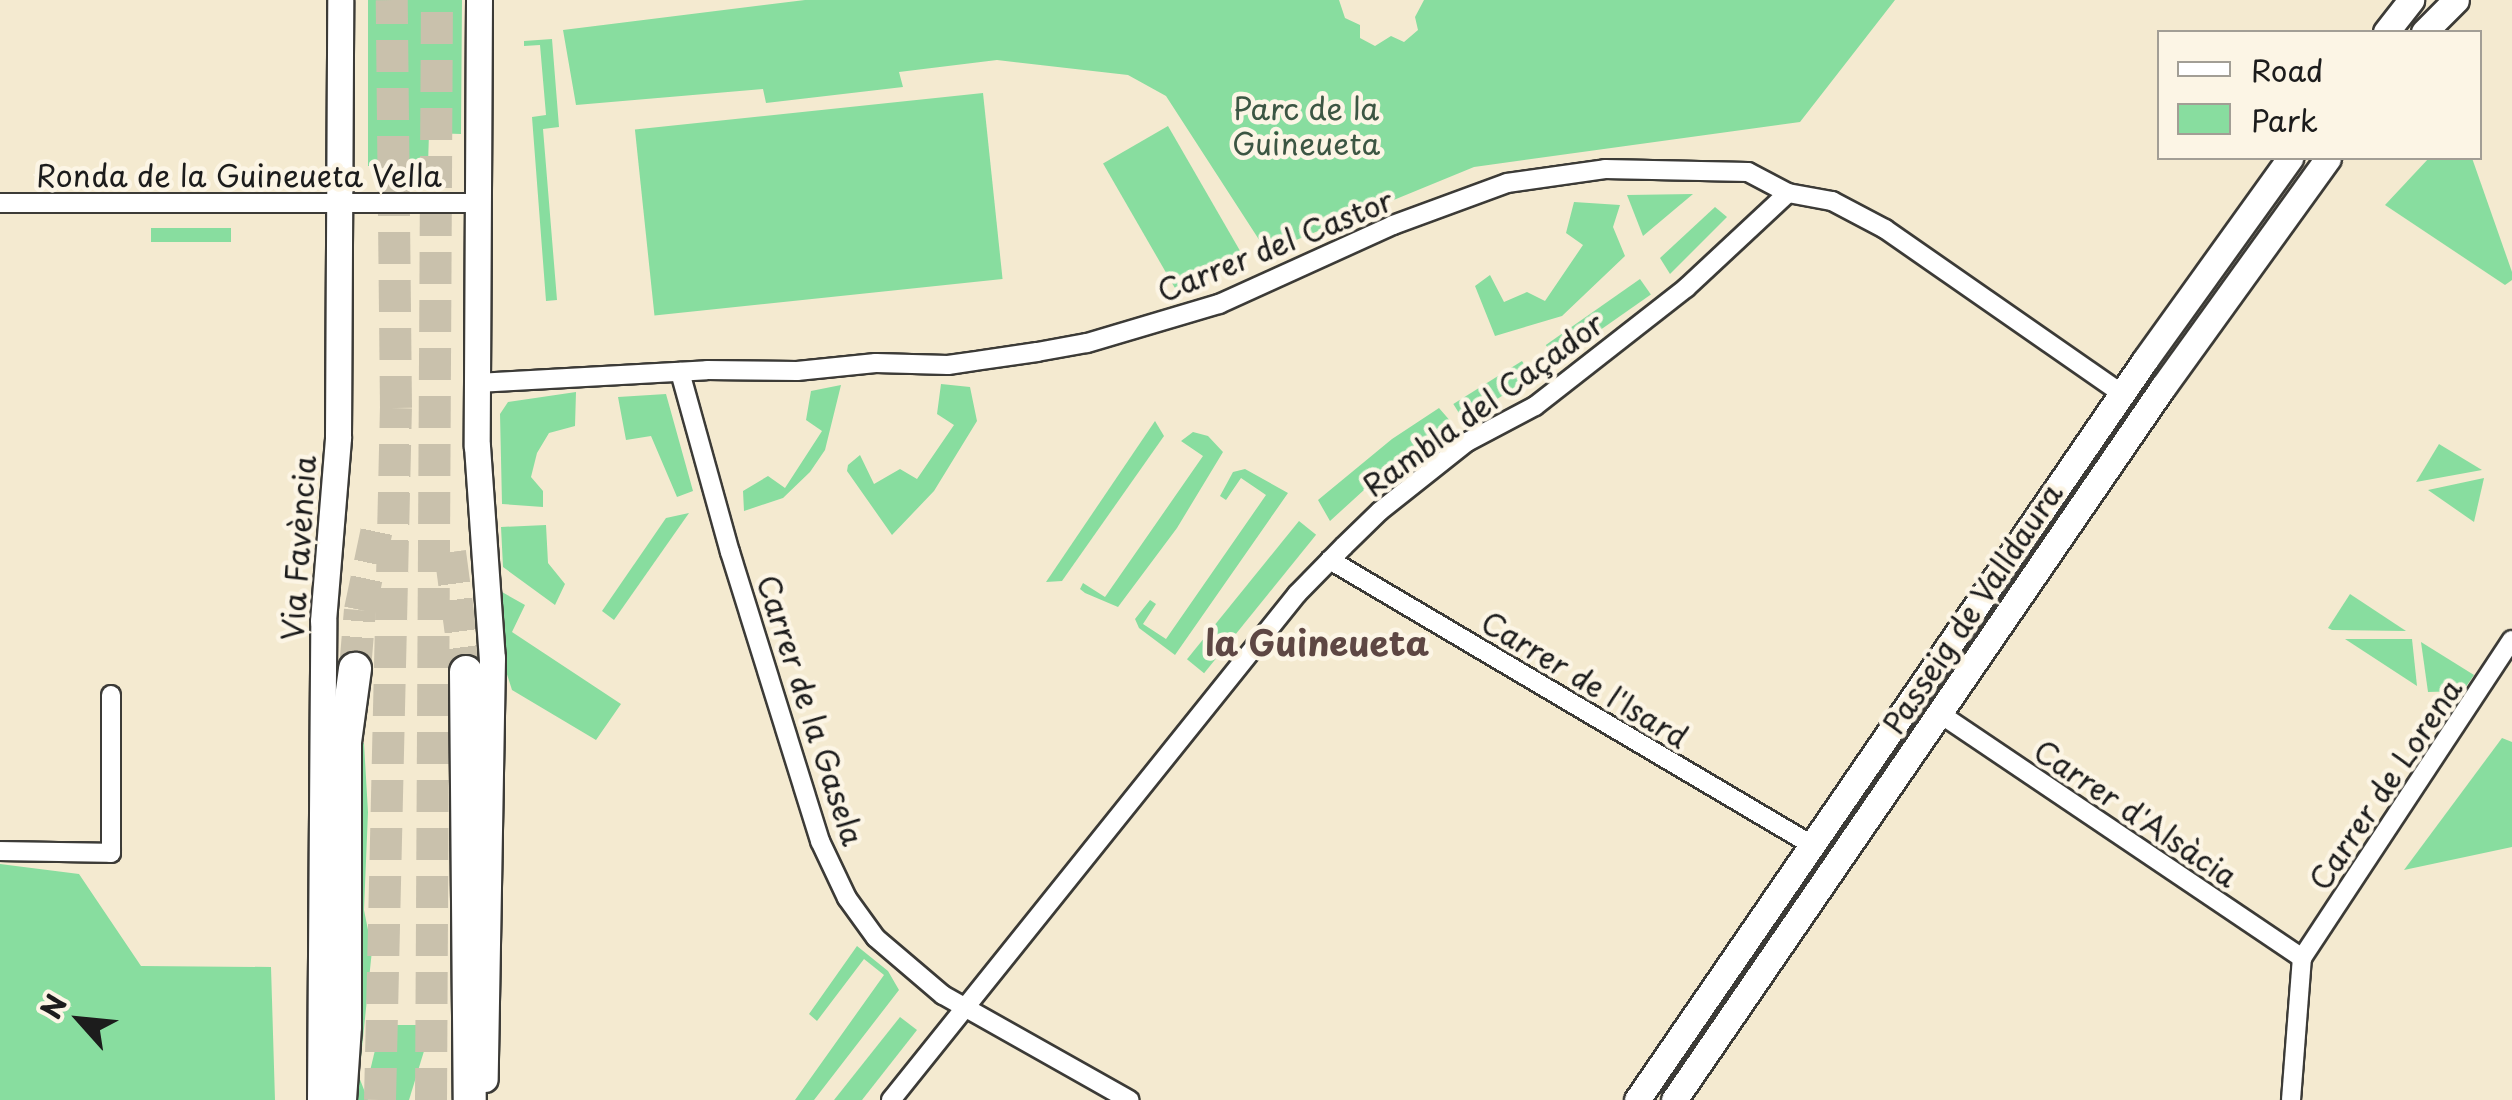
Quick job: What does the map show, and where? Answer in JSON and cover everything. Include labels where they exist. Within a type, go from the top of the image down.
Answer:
[{"type":"highway","points":[[340,1100],[345,1026],[345,742],[355,668]]},
{"type":"highway","points":[[466,672],[470,1100]]},
{"type":"main road","name":"Via Favència","points":[[320,1100],[323,621],[338,437],[340,0]]},
{"type":"main road","points":[[478,0],[477,383],[492,658],[484,1100]]},
{"type":"main road","points":[[2388,30],[2411,0]]},
{"type":"main road","points":[[2426,30],[2456,0]]},
{"type":"main road","name":"Passeig de Valldaura","points":[[1637,1100],[2122,394],[2289,160]]},
{"type":"main road","name":"Passeig de Valldaura","points":[[1674,1100],[2147,410],[2327,160]]},
{"type":"main road","points":[[2122,394],[2147,410]]},
{"type":"main road","points":[[1914,696],[1938,713]]},
{"type":"street","name":"Carrer del Castor","points":[[477,383],[680,372],[797,371],[876,364],[948,365],[1088,343],[1219,304],[1394,225],[1508,183],[1606,168],[1740,172],[1788,192],[1832,201],[1884,229],[2122,394]]},
{"type":"street","name":"Rambla del Caçador","points":[[891,1100],[1296,594],[1380,511],[1467,442],[1534,406],[1686,288],[1788,192]]},
{"type":"street","name":"Ronda de la Guineueta Vella","points":[[0,203],[478,202]]},
{"type":"street","name":"Carrer de la Gasela","points":[[680,372],[730,552],[820,840],[847,898],[876,938],[963,1009],[1130,1100]]},
{"type":"street","name":"Carrer de l'Isard","points":[[1330,560],[1812,844]]},
{"type":"street","name":"Carrer de Lorena","points":[[2302,958],[2512,640]]},
{"type":"street","points":[[0,851],[110,853],[111,695]]},
{"type":"street","name":"Carrer d'Alsàcia","points":[[1938,713],[2302,958]]},
{"type":"street","points":[[2291,1100],[2302,958]]},
{"type":"green space","points":[[368,0],[462,0],[461,134],[429,133],[428,165],[368,166]]},
{"type":"green space","name":"Parc de la Guineueta","points":[[805,0],[1339,0],[1345,18],[1360,25],[1360,38],[1375,46],[1391,36],[1404,42],[1418,30],[1415,17],[1424,0],[1895,0],[1800,122],[1474,167],[1267,252],[1166,96],[1128,75],[997,60],[899,72],[903,87],[766,103],[763,89],[576,105],[563,30]]},
{"type":"green space","points":[[552,39],[559,127],[543,129],[557,300],[546,301],[532,117],[546,115],[540,45],[524,46],[524,41]]},
{"type":"green space","points":[[983,93],[1003,279],[654,316],[635,130]]},
{"type":"green space","points":[[1168,126],[1242,254],[1177,292],[1103,164]]},
{"type":"green space","points":[[2427,160],[2473,160],[2512,280],[2505,285],[2385,205]]},
{"type":"green space","points":[[1693,194],[1643,236],[1627,195]]},
{"type":"green space","points":[[1574,202],[1620,205],[1613,227],[1625,256],[1562,316],[1495,336],[1475,286],[1490,275],[1504,302],[1527,292],[1545,301],[1583,245],[1566,233]]},
{"type":"green space","points":[[1715,207],[1727,217],[1670,274],[1660,258]]},
{"type":"green space","points":[[151,228],[231,228],[231,242],[151,242]]},
{"type":"green space","points":[[1640,279],[1651,295],[1557,361],[1546,345]]},
{"type":"green space","points":[[1522,361],[1532,377],[1463,420],[1453,404]]},
{"type":"green space","points":[[941,384],[970,387],[977,421],[934,491],[892,535],[847,471],[848,465],[860,455],[874,484],[900,469],[917,479],[954,425],[937,414]]},
{"type":"green space","points":[[841,385],[825,450],[810,472],[783,498],[744,511],[743,491],[768,476],[785,488],[822,431],[806,420],[811,391]]},
{"type":"green space","points":[[576,392],[575,426],[549,433],[537,453],[531,477],[543,491],[543,507],[502,504],[500,414],[508,402]]},
{"type":"green space","points":[[666,394],[693,491],[677,497],[651,436],[626,440],[618,397]]},
{"type":"green space","points":[[1439,408],[1452,423],[1387,469],[1330,521],[1318,500],[1392,439]]},
{"type":"green space","points":[[1155,421],[1164,436],[1062,581],[1046,582]]},
{"type":"green space","points":[[1193,432],[1208,436],[1223,452],[1177,528],[1118,607],[1085,593],[1080,589],[1083,583],[1105,597],[1203,456],[1181,441]]},
{"type":"green space","points":[[2439,444],[2482,470],[2416,482]]},
{"type":"green space","points":[[1245,469],[1288,493],[1175,655],[1139,628],[1135,619],[1150,600],[1156,604],[1143,624],[1166,639],[1266,495],[1241,478],[1226,500],[1220,496],[1233,472]]},
{"type":"green space","points":[[2484,478],[2474,522],[2428,490]]},
{"type":"green space","points":[[689,513],[614,620],[602,611],[666,518]]},
{"type":"green space","points":[[1299,521],[1316,535],[1204,673],[1187,659]]},
{"type":"green space","points":[[546,525],[548,563],[565,584],[555,605],[503,567],[501,527]]},
{"type":"green space","points":[[502,592],[525,605],[512,632],[621,704],[596,740],[512,690],[504,665]]},
{"type":"green space","points":[[2350,594],[2406,631],[2328,628]]},
{"type":"green space","points":[[2345,639],[2412,639],[2417,686]]},
{"type":"green space","points":[[2421,642],[2474,675],[2463,691],[2428,692]]},
{"type":"green space","points":[[2502,738],[2512,742],[2512,847],[2404,870]]},
{"type":"green space","points":[[356,742],[364,743],[368,812],[364,910],[372,950],[359,1077],[368,1100],[352,1100]]},
{"type":"green space","points":[[0,864],[79,874],[141,966],[271,967],[275,1100],[0,1100]]},
{"type":"green space","points":[[857,946],[888,971],[899,990],[814,1100],[795,1100],[884,975],[864,959],[817,1021],[809,1014]]},
{"type":"green space","points":[[900,1017],[917,1030],[862,1100],[834,1100]]},
{"type":"green space","points":[[381,1025],[432,1025],[409,1100],[382,1100],[370,1071]]},
{"type":"tunnel","points":[[380,1100],[396,408],[392,0]]},
{"type":"tunnel","points":[[431,1100],[437,0]]},
{"type":"tunnel","points":[[355,669],[360,610],[379,519]]},
{"type":"tunnel","points":[[450,552],[466,672]]},
{"type":"district","name":"la Guineueta","points":[[1317,642]]}]
